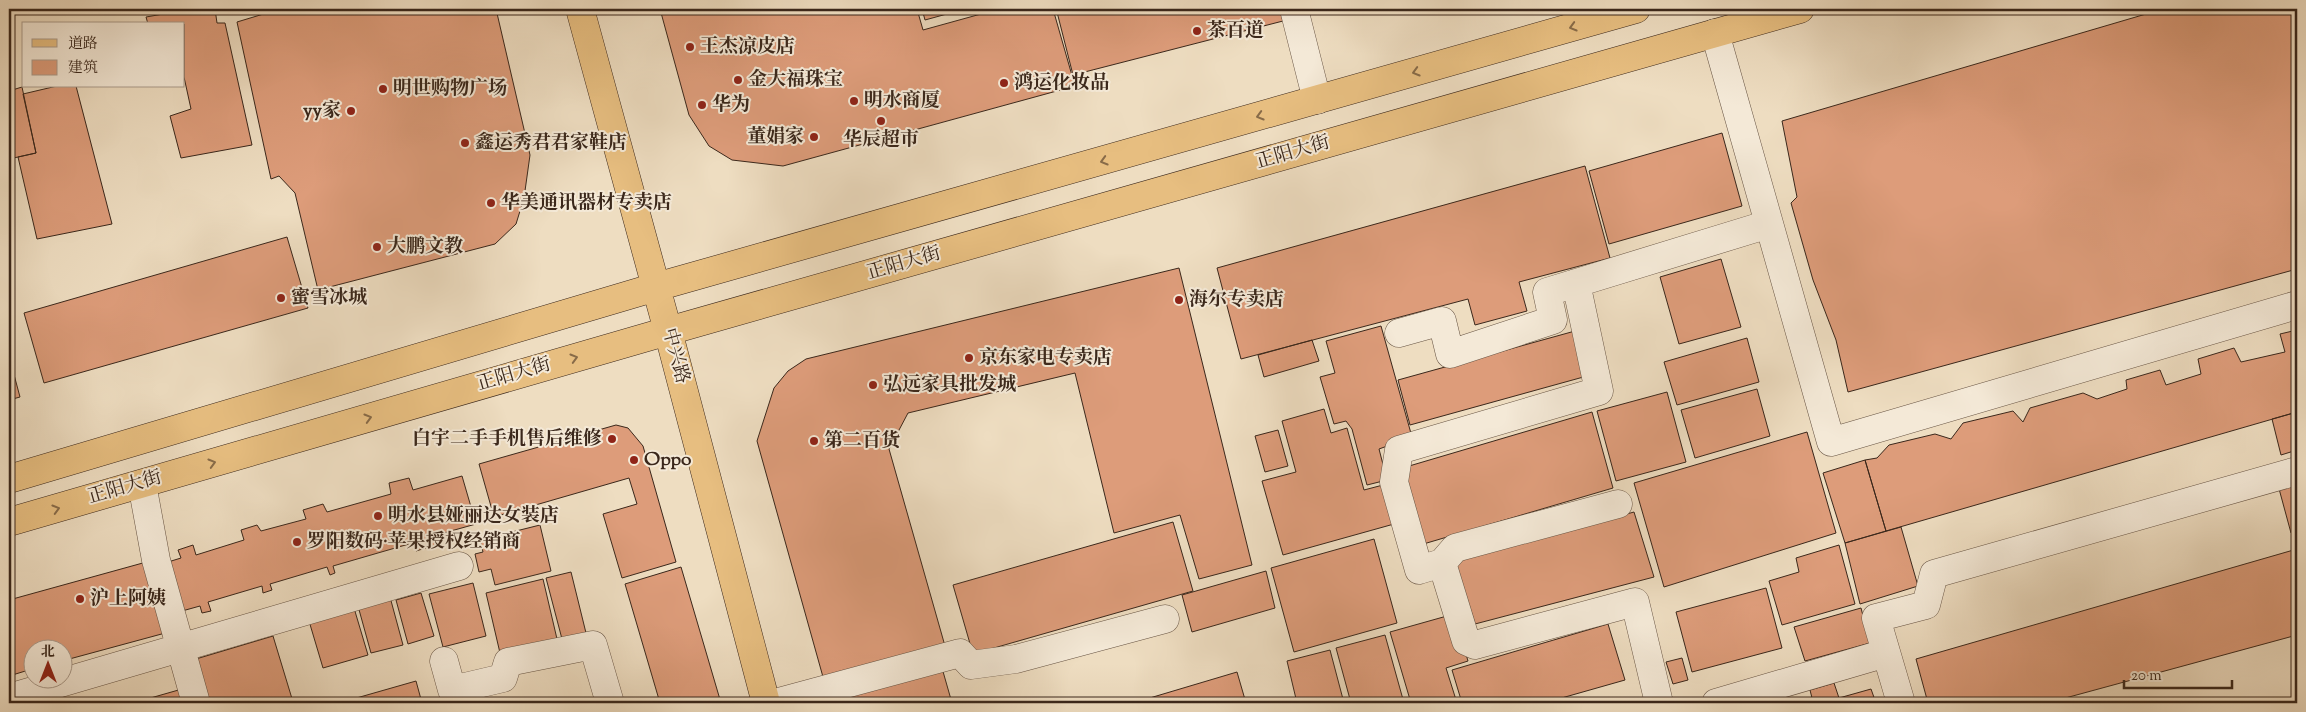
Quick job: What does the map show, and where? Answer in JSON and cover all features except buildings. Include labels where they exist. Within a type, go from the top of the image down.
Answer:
[{"type":"main road","name":"中兴路","points":[[580,9],[668,331],[766,703]]},
{"type":"main road","points":[[9,479],[656,287],[1636,9]]},
{"type":"main road","name":"正阳大街","points":[[9,522],[668,331],[1800,9]]},
{"type":"lane","points":[[1294,9],[1317,100]]},
{"type":"lane","points":[[1715,33],[1831,442],[2297,305]]},
{"type":"lane","points":[[1398,333],[1442,321],[1450,354],[1553,320],[1547,292],[1769,224]]},
{"type":"lane","points":[[1576,283],[1599,391],[1398,450],[1394,482],[1419,570],[1442,563],[1455,548],[1618,504]]},
{"type":"lane","points":[[1901,703],[1876,618],[1926,605],[1934,574],[2297,470]]},
{"type":"lane","points":[[142,484],[156,560],[196,703]]},
{"type":"lane","points":[[1442,563],[1466,641],[1475,645],[1635,602],[1658,703]]},
{"type":"lane","points":[[9,698],[459,566]]},
{"type":"lane","points":[[775,703],[960,653],[971,665],[1016,659],[1166,619]]},
{"type":"lane","points":[[444,661],[452,690],[487,693],[504,678],[508,662],[593,645],[610,703]]},
{"type":"lane","points":[[1716,703],[1886,653]]},
{"type":"place","name":"茶百道","points":[[1197,31]]},
{"type":"place","name":"王杰凉皮店","points":[[690,47]]},
{"type":"place","name":"金大福珠宝","points":[[738,80]]},
{"type":"place","name":"鸿运化妆品","points":[[1004,83]]},
{"type":"place","name":"明世购物广场","points":[[383,89]]},
{"type":"place","name":"明水商厦","points":[[854,101]]},
{"type":"place","name":"华为","points":[[702,105]]},
{"type":"place","name":"yy家","points":[[351,111]]},
{"type":"place","name":"华辰超市","points":[[881,121]]},
{"type":"place","name":"董娟家","points":[[814,137]]},
{"type":"place","name":"鑫运秀君君家鞋店","points":[[465,143]]},
{"type":"place","name":"华美通讯器材专卖店","points":[[491,203]]},
{"type":"place","name":"大鹏文教","points":[[377,247]]},
{"type":"place","name":"蜜雪冰城","points":[[281,298]]},
{"type":"place","name":"海尔专卖店","points":[[1179,300]]},
{"type":"place","name":"京东家电专卖店","points":[[969,358]]},
{"type":"place","name":"弘远家具批发城","points":[[873,385]]},
{"type":"place","name":"白宇二手手机售后维修","points":[[612,439]]},
{"type":"place","name":"第二百货","points":[[814,441]]},
{"type":"place","name":"Oppo","points":[[634,460]]},
{"type":"place","name":"明水县娅丽达女装店","points":[[378,516]]},
{"type":"place","name":"罗阳数码·苹果授权经销商","points":[[297,542]]},
{"type":"place","name":"沪上阿姨","points":[[80,599]]}]
